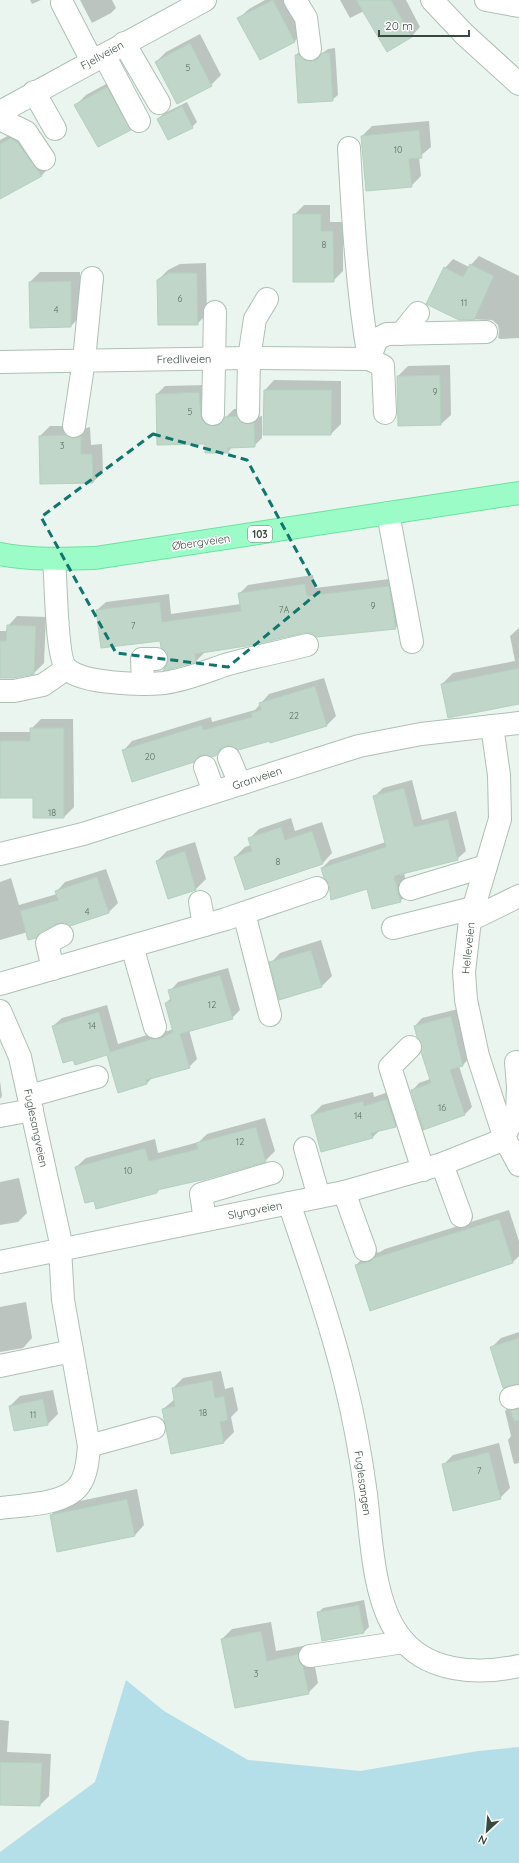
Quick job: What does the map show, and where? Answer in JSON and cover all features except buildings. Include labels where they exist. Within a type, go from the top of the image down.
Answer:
[{"type":"main road","name":"Øbergveien","points":[[0,554],[15,557],[54,559],[94,558],[519,493]]},
{"type":"street","name":"Fjellveien","points":[[0,111],[124,43],[176,7],[205,0]]},
{"type":"street","points":[[295,0],[306,18],[310,48]]},
{"type":"street","points":[[432,0],[519,84]]},
{"type":"street","points":[[486,0],[519,6]]},
{"type":"street","points":[[62,3],[139,121]]},
{"type":"street","points":[[124,43],[159,104]]},
{"type":"street","points":[[34,92],[54,129]]},
{"type":"street","points":[[0,118],[26,132],[44,159]]},
{"type":"street","points":[[349,148],[353,230],[362,316],[369,359]]},
{"type":"street","points":[[74,426],[84,360],[92,278]]},
{"type":"street","points":[[248,412],[249,358],[254,319],[267,300]]},
{"type":"street","points":[[213,414],[215,312]]},
{"type":"street","points":[[401,334],[418,313]]},
{"type":"street","points":[[369,359],[377,339],[387,334],[486,332]]},
{"type":"street","name":"Fredliveien","points":[[0,362],[249,358],[369,359]]},
{"type":"street","points":[[369,359],[383,366],[385,413]]},
{"type":"street","points":[[388,513],[412,642]]},
{"type":"street","points":[[54,559],[60,653],[66,669],[84,678],[110,682],[164,683],[199,675],[225,665],[308,645]]},
{"type":"street","points":[[143,683],[142,659],[156,659]]},
{"type":"street","points":[[0,691],[14,691],[43,685],[66,669]]},
{"type":"street","name":"Granveien","points":[[0,854],[83,834],[359,746],[421,734],[519,723]]},
{"type":"street","name":"Helleveien","points":[[492,726],[499,776],[500,819],[471,914],[464,972],[466,1000],[478,1056],[511,1145]]},
{"type":"street","points":[[229,758],[240,784]]},
{"type":"street","points":[[205,767],[214,792]]},
{"type":"street","points":[[410,889],[486,866]]},
{"type":"street","points":[[0,984],[235,916],[317,888]]},
{"type":"street","points":[[393,928],[471,914],[519,896]]},
{"type":"street","points":[[200,902],[204,925]]},
{"type":"street","points":[[235,916],[270,1015]]},
{"type":"street","points":[[52,969],[47,943],[62,935]]},
{"type":"street","points":[[132,946],[155,1027]]},
{"type":"street","name":"Fuglesangveien","points":[[0,1011],[20,1056],[61,1249],[63,1300],[89,1446],[88,1459],[80,1485],[63,1499],[0,1508]]},
{"type":"street","points":[[410,1047],[390,1067],[432,1167],[461,1216]]},
{"type":"street","points":[[511,1145],[517,1113],[518,1087],[516,1062]]},
{"type":"street","points":[[0,1116],[97,1077]]},
{"type":"street","name":"Slyngveien","points":[[0,1262],[344,1192],[511,1145]]},
{"type":"street","points":[[305,1148],[319,1197]]},
{"type":"street","points":[[204,1220],[200,1194],[272,1173]]},
{"type":"street","points":[[344,1192],[365,1250]]},
{"type":"street","name":"Fuglesangen","points":[[289,1203],[326,1313],[346,1382],[360,1458],[380,1592],[389,1620],[404,1642],[413,1650],[433,1662],[450,1668],[488,1670],[519,1666]]},
{"type":"street","points":[[0,1366],[72,1351]]},
{"type":"street","points":[[89,1446],[154,1428]]},
{"type":"street","points":[[310,1656],[404,1642]]},
{"type":"highlighted area","points":[[153,434],[247,460],[319,592],[228,667],[116,653],[41,517]]},
{"type":"shaded area","points":[[126,1680],[164,1711],[248,1760],[360,1771],[478,1751],[519,1747],[519,1863],[0,1863],[0,1852],[95,1782]]}]
